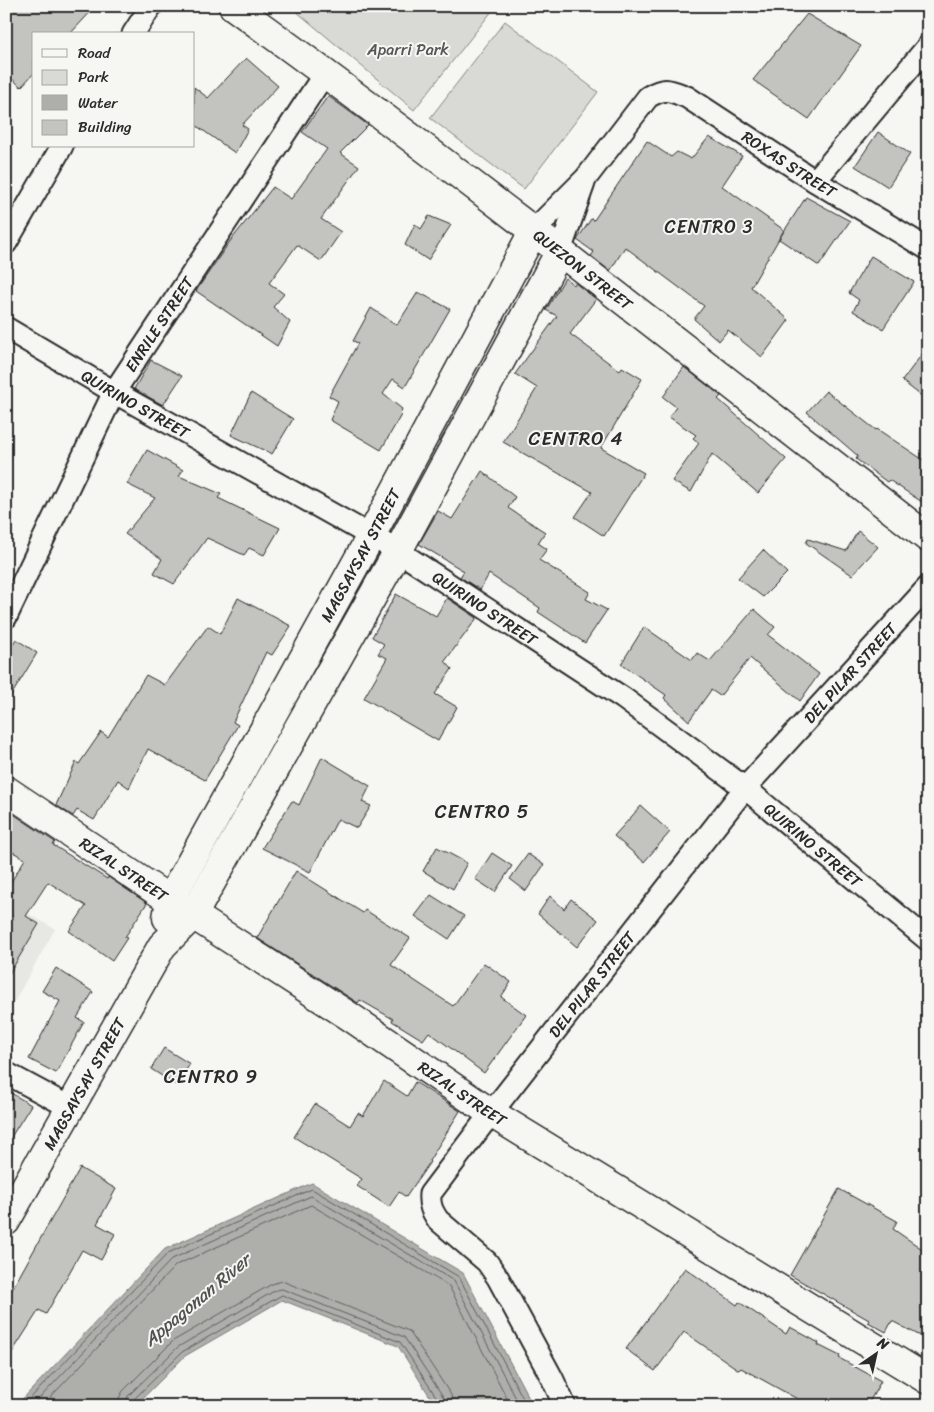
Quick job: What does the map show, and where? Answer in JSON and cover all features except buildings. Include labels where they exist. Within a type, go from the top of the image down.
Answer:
[{"type":"street","points":[[134,32],[151,6]]},
{"type":"street","name":"QUEZON STREET","points":[[233,6],[534,230],[928,538]]},
{"type":"street","points":[[815,181],[928,46]]},
{"type":"street","name":"ENRILE STREET","points":[[6,618],[114,392],[325,73]]},
{"type":"street","name":"ROXAS STREET","points":[[648,97],[659,90],[672,91],[687,97],[815,181],[928,249]]},
{"type":"street","name":"MAGSAYSAY STREET","points":[[162,946],[170,900],[371,536],[534,230],[586,178],[648,97]]},
{"type":"street","points":[[6,243],[61,148]]},
{"type":"street","name":"MAGSAYSAY STREET","points":[[6,1221],[162,946],[193,915],[398,551],[560,251],[586,178]]},
{"type":"street","name":"QUIRINO STREET","points":[[6,328],[114,392],[398,551],[624,698],[745,788],[928,940]]},
{"type":"street","name":"DEL PILAR STREET","points":[[564,1406],[552,1378],[498,1278],[487,1262],[438,1220],[429,1203],[430,1194],[745,788],[928,587]]},
{"type":"street","name":"RIZAL STREET","points":[[6,790],[170,900],[350,1016],[491,1113],[928,1380]]},
{"type":"street","points":[[6,1073],[71,1108]]},
{"type":"shaded area","points":[[6,901],[55,929],[6,1016]]},
{"type":"green space","name":"Aparri Park","points":[[290,6],[496,6],[414,110]]},
{"type":"green space","points":[[505,21],[598,92],[524,189],[430,118]]},
{"type":"water","name":"Appagonan River","points":[[312,1183],[463,1273],[533,1406],[436,1406],[398,1346],[282,1300],[185,1356],[135,1406],[16,1406],[165,1249]]},
{"type":"district","name":"CENTRO 3","points":[[709,227]]},
{"type":"district","name":"CENTRO 4","points":[[576,438]]},
{"type":"district","name":"CENTRO 5","points":[[482,811]]},
{"type":"district","name":"CENTRO 9","points":[[211,1076]]}]
